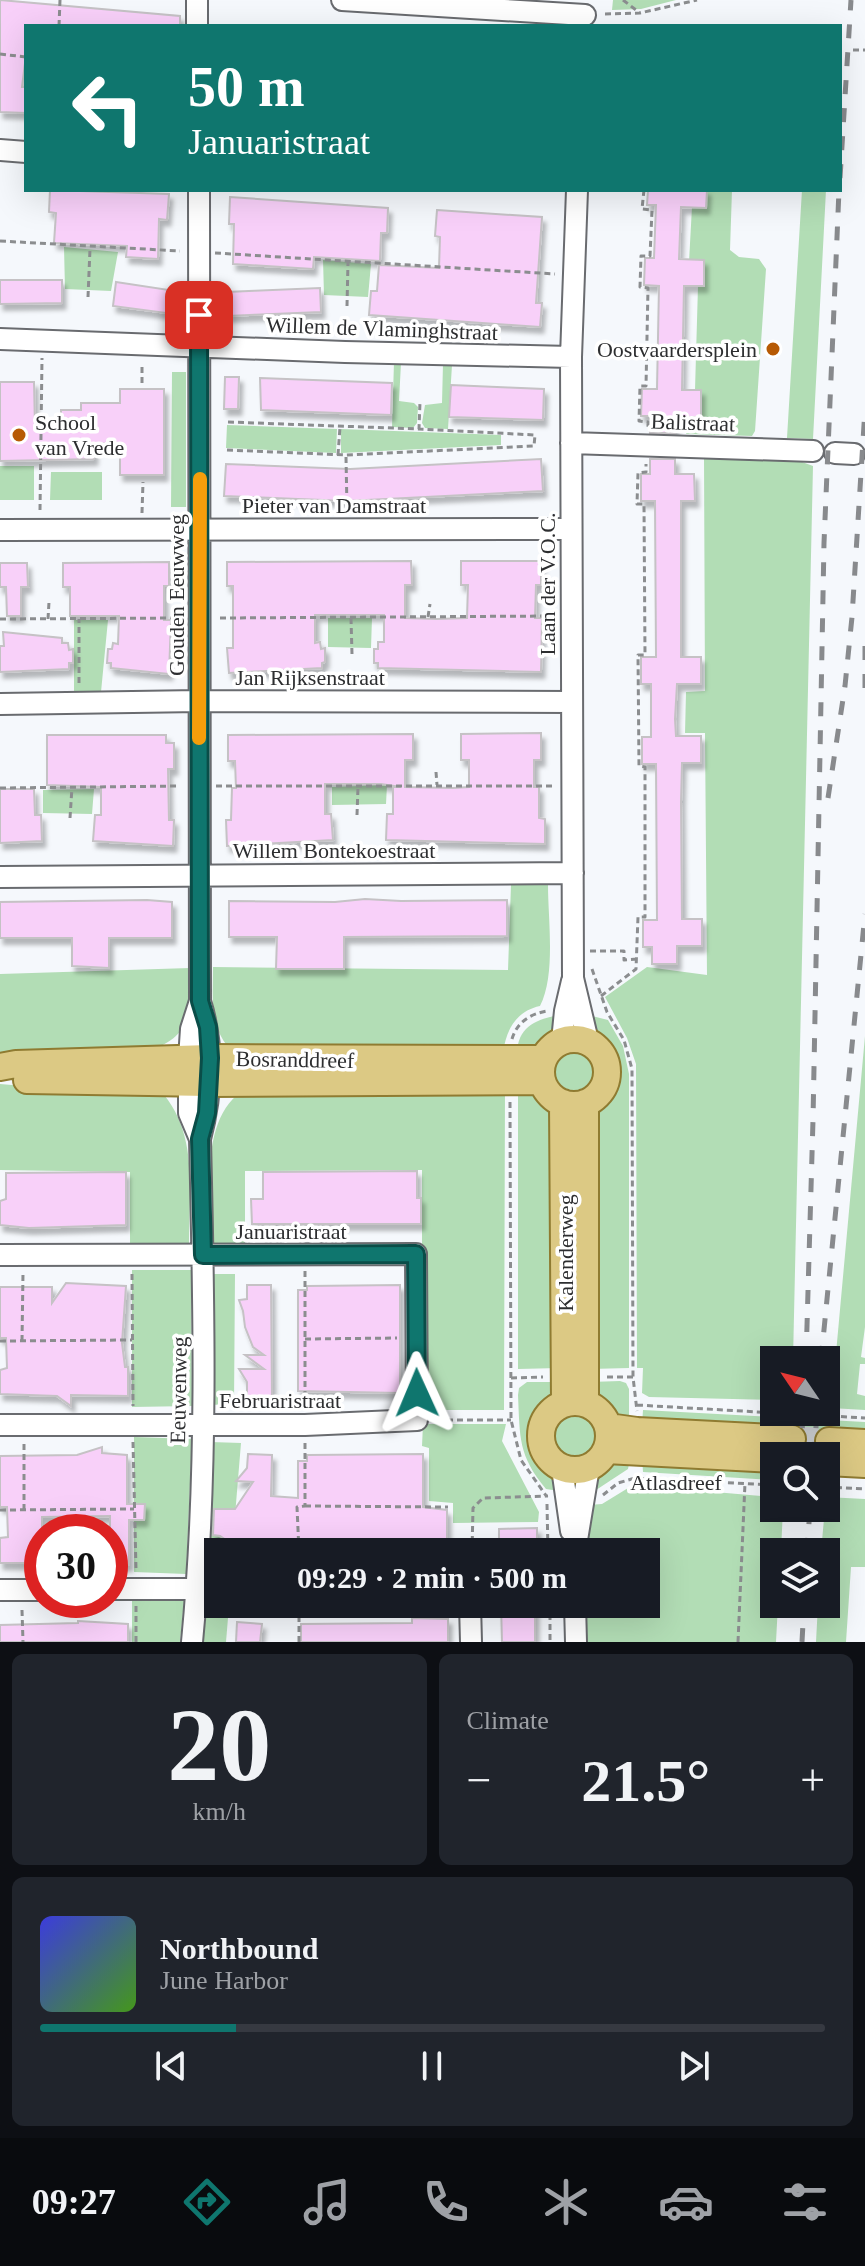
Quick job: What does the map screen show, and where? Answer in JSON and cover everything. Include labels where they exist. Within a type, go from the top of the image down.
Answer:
[{"type":"main road","points":[[573,1038],[588,1041],[600,1051],[607,1063],[607,1079],[599,1094],[574,1103],[547,1091],[549,1060],[573,1038]]},
{"type":"main road","name":"Bosranddreef","points":[[0,1077],[15,1080],[549,1060]]},
{"type":"main road","name":"Bosranddreef","points":[[0,1067],[16,1064],[510,1081],[549,1060]]},
{"type":"main road","name":"Kalenderweg","points":[[574,1103],[575,1403]]},
{"type":"main road","points":[[601,1448],[595,1408],[575,1403],[550,1413],[542,1430],[543,1449],[562,1468],[576,1470],[601,1448],[637,1431],[793,1426]]},
{"type":"main road","points":[[840,1449],[865,1443]]},
{"type":"main road","name":"Atlasdreef","points":[[601,1448],[760,1458]]},
{"type":"main road","points":[[840,1456],[865,1464]]},
{"type":"street","points":[[197,0],[197,24]]},
{"type":"street","points":[[342,0],[589,14]]},
{"type":"street","points":[[0,150],[24,152]]},
{"type":"street","name":"Gouden Eeuwweg","points":[[199,192],[200,1001],[191,1029],[200,1071]]},
{"type":"street","name":"Laan der V.O.C.","points":[[577,192],[571,357],[573,978],[588,1041]]},
{"type":"street","name":"Willem de Vlaminghstraat","points":[[0,339],[571,357]]},
{"type":"street","name":"Balistraat","points":[[571,443],[813,451]]},
{"type":"street","name":"Pieter van Damstraat","points":[[0,530],[571,529]]},
{"type":"street","name":"Jan Rijksenstraat","points":[[0,704],[572,702]]},
{"type":"street","name":"Willem Bontekoestraat","points":[[0,877],[573,873]]},
{"type":"street","name":"Laan der V.O.C.","points":[[549,1060],[573,978]]},
{"type":"street","name":"Eeuwenweg","points":[[200,1071],[207,1113],[200,1139],[206,1538]]},
{"type":"street","name":"Januaristraat","points":[[0,1255],[416,1254],[417,1420]]},
{"type":"street","name":"Februaristraat","points":[[0,1425],[305,1425],[417,1420]]},
{"type":"street","points":[[577,1538],[582,1497],[601,1448]]},
{"type":"street","points":[[562,1468],[573,1538]]},
{"type":"street","points":[[128,1589],[204,1589]]},
{"type":"street","name":"Eeuwenweg","points":[[192,1642],[204,1602]]},
{"type":"street","points":[[470,1618],[471,1642]]},
{"type":"street","points":[[575,1618],[576,1642]]},
{"type":"path","points":[[59,24],[60,0]]},
{"type":"path","points":[[623,0],[640,13]]},
{"type":"path","points":[[589,14],[640,13],[697,0]]},
{"type":"path","points":[[853,50],[865,50]]},
{"type":"path","points":[[0,54],[24,57]]},
{"type":"path","points":[[633,1377],[632,1069],[624,1040],[601,996],[636,969],[638,917],[645,917],[645,767],[639,766],[638,655],[645,655],[644,504],[637,504],[638,473],[646,472],[648,422],[639,421],[640,386],[646,386],[648,288],[640,287],[641,256],[650,256],[652,210],[642,209],[644,192]]},
{"type":"path","points":[[22,243],[23,237]]},
{"type":"path","points":[[0,241],[574,275]]},
{"type":"path","points":[[88,297],[90,248]]},
{"type":"path","points":[[408,264],[409,258]]},
{"type":"path","points":[[347,306],[348,261]]},
{"type":"path","points":[[40,530],[42,341]]},
{"type":"path","points":[[419,429],[420,402]]},
{"type":"path","points":[[227,450],[346,455],[534,446],[535,435],[228,422]]},
{"type":"path","points":[[338,455],[340,427]]},
{"type":"path","points":[[346,455],[347,529]]},
{"type":"path","points":[[141,529],[143,482]]},
{"type":"path","points":[[48,619],[49,602]]},
{"type":"path","points":[[428,617],[430,604]]},
{"type":"path","points":[[0,619],[572,616]]},
{"type":"path","points":[[351,617],[352,654]]},
{"type":"path","points":[[79,619],[79,703]]},
{"type":"path","points":[[436,772],[437,785]]},
{"type":"path","points":[[24,780],[24,787]]},
{"type":"path","points":[[357,815],[359,785]]},
{"type":"path","points":[[0,788],[573,786]]},
{"type":"path","points":[[70,818],[72,787]]},
{"type":"path","points":[[590,951],[624,951],[624,960],[637,959]]},
{"type":"path","points":[[510,1081],[511,1420],[521,1460],[528,1474],[547,1496],[548,1538]]},
{"type":"path","points":[[132,1255],[136,1642]]},
{"type":"path","points":[[22,1341],[23,1256]]},
{"type":"path","points":[[305,1339],[416,1338]]},
{"type":"path","points":[[0,1341],[132,1340]]},
{"type":"path","points":[[637,1405],[760,1422]]},
{"type":"path","points":[[839,1442],[865,1418]]},
{"type":"path","points":[[417,1420],[511,1420]]},
{"type":"path","points":[[24,1426],[24,1510]]},
{"type":"path","points":[[840,1464],[865,1489]]},
{"type":"path","name":"Atlasdreef","points":[[582,1497],[605,1494],[618,1483],[635,1478],[760,1484]]},
{"type":"path","points":[[738,1642],[745,1483]]},
{"type":"path","points":[[472,1538],[473,1508],[483,1498],[547,1496]]},
{"type":"path","points":[[305,1506],[448,1507]]},
{"type":"path","points":[[0,1510],[134,1509]]},
{"type":"path","points":[[10,1590],[23,1642]]},
{"type":"path","points":[[299,1618],[299,1642]]},
{"type":"path","points":[[550,1618],[550,1642]]},
{"type":"green space","points":[[613,0],[676,0],[641,9],[612,10]]},
{"type":"green space","points":[[705,192],[732,192],[730,250],[739,257],[759,259],[766,269],[755,431],[752,436],[686,434],[687,417],[701,417],[701,391],[695,390],[698,286],[703,286],[689,262],[692,207]]},
{"type":"green space","points":[[802,192],[826,192],[813,439],[787,438]]},
{"type":"green space","points":[[64,247],[118,252],[111,291],[65,289]]},
{"type":"green space","points":[[323,260],[371,264],[368,297],[324,295]]},
{"type":"green space","points":[[394,362],[401,363],[399,401],[414,403],[418,407],[417,423],[413,428],[392,427]]},
{"type":"green space","points":[[443,364],[452,365],[448,429],[425,428],[422,423],[425,405],[442,403]]},
{"type":"green space","points":[[172,372],[186,372],[186,507],[171,507]]},
{"type":"green space","points":[[227,425],[337,429],[336,453],[226,448]]},
{"type":"green space","points":[[341,429],[501,435],[501,445],[341,453]]},
{"type":"green space","points":[[704,457],[794,459],[813,466],[793,1346],[760,1346],[760,1400],[649,1397],[642,1393],[643,1368],[637,1368],[636,1064],[627,1038],[605,997],[647,967],[707,975],[705,733],[685,733],[686,692],[705,691]]},
{"type":"green space","points":[[0,466],[34,466],[34,500],[0,500]]},
{"type":"green space","points":[[51,472],[102,472],[102,500],[50,500]]},
{"type":"green space","points":[[328,618],[372,618],[371,648],[328,647]]},
{"type":"green space","points":[[74,620],[108,620],[101,692],[74,694]]},
{"type":"green space","points":[[387,785],[386,804],[332,805],[332,787]]},
{"type":"green space","points":[[94,789],[92,814],[43,813],[43,790]]},
{"type":"green space","points":[[511,885],[548,885],[550,963],[540,1006],[525,1012],[514,1023],[503,1053],[229,1048],[218,1030],[214,1010],[213,967],[508,970]]},
{"type":"green space","points":[[190,968],[186,1020],[174,1038],[163,1045],[147,1052],[0,1056],[0,974]]},
{"type":"green space","points":[[560,1015],[544,1040],[517,1053],[521,1036],[530,1025]]},
{"type":"green space","points":[[588,1015],[608,1020],[623,1046],[629,1074],[629,1368],[590,1369],[592,1111],[613,1082],[616,1065]]},
{"type":"green space","points":[[865,1036],[865,1327],[861,1357],[865,1358],[865,1364],[860,1364],[857,1394],[865,1396],[865,1410],[840,1409],[840,1346],[837,1346]]},
{"type":"green space","points":[[573,1047],[589,1054],[596,1070],[589,1086],[573,1093],[557,1086],[550,1070],[557,1054]]},
{"type":"green space","points":[[0,1084],[60,1089],[159,1089],[172,1106],[186,1142],[190,1182],[189,1243],[130,1244],[130,1172],[0,1170]]},
{"type":"green space","points":[[505,1088],[504,1410],[422,1410],[422,1170],[245,1171],[245,1243],[211,1243],[210,1164],[217,1125],[237,1095]]},
{"type":"green space","points":[[518,1088],[536,1093],[552,1107],[559,1368],[518,1369]]},
{"type":"green space","points":[[132,1270],[191,1270],[192,1406],[132,1407]]},
{"type":"green space","points":[[212,1274],[235,1274],[234,1404],[210,1405]]},
{"type":"green space","points":[[527,1382],[560,1382],[539,1415],[533,1436],[538,1454],[559,1491],[546,1489],[525,1456],[518,1395],[519,1388]]},
{"type":"green space","points":[[590,1382],[626,1383],[629,1389],[629,1425],[605,1408]]},
{"type":"green space","points":[[643,1410],[760,1416],[760,1426],[840,1426],[840,1421],[865,1422],[865,1439],[648,1426],[642,1425]]},
{"type":"green space","points":[[575,1413],[591,1420],[598,1436],[591,1452],[575,1459],[559,1452],[552,1436],[559,1420]]},
{"type":"green space","points":[[423,1424],[506,1424],[502,1441],[539,1512],[538,1522],[453,1523],[453,1503],[429,1501],[429,1448],[422,1446]]},
{"type":"green space","points":[[134,1437],[192,1439],[186,1574],[134,1572]]},
{"type":"green space","points":[[211,1442],[241,1443],[233,1538],[207,1538]]},
{"type":"green space","points":[[642,1457],[760,1463],[760,1479],[643,1472]]},
{"type":"green space","points":[[614,1460],[629,1464],[628,1469],[593,1492],[593,1478]]},
{"type":"green space","points":[[633,1485],[760,1496],[760,1522],[782,1522],[782,1538],[760,1538],[760,1618],[777,1618],[776,1642],[583,1642],[583,1618],[660,1618],[660,1538],[585,1538],[588,1505],[602,1504]]},
{"type":"green space","points":[[840,1498],[865,1499],[865,1567],[851,1567],[846,1642],[816,1642],[817,1618],[840,1618],[840,1538],[822,1538],[824,1522],[840,1522]]},
{"type":"green space","points":[[132,1599],[184,1601],[180,1642],[132,1642]]},
{"type":"green space","points":[[204,1614],[204,1618],[228,1618],[226,1642],[201,1642]]},
{"type":"building","points":[[0,0],[180,16],[180,24],[24,24],[24,113],[0,112]]},
{"type":"building","points":[[50,192],[169,194],[167,220],[159,219],[158,259],[126,257],[127,246],[54,243],[56,213],[49,212]]},
{"type":"building","points":[[648,192],[707,192],[706,208],[681,207],[679,259],[704,260],[704,286],[684,286],[682,390],[701,390],[701,417],[676,417],[675,433],[650,433],[651,416],[641,416],[642,389],[657,389],[659,286],[644,285],[645,258],[654,258],[656,205],[647,205]]},
{"type":"building","points":[[230,197],[388,208],[387,233],[381,233],[380,261],[314,257],[313,269],[233,264],[234,224],[229,224]]},
{"type":"building","points":[[437,210],[542,217],[536,303],[542,303],[540,327],[369,315],[371,291],[377,291],[379,265],[439,268],[440,237],[435,236]]},
{"type":"building","points":[[0,280],[62,280],[62,303],[0,304]]},
{"type":"building","points":[[116,282],[169,290],[166,313],[113,306]]},
{"type":"building","points":[[320,288],[321,312],[228,316],[227,292]]},
{"type":"building","points":[[225,377],[239,377],[238,409],[224,409]]},
{"type":"building","points":[[260,378],[392,383],[391,415],[261,410]]},
{"type":"building","points":[[0,382],[34,382],[35,428],[61,427],[61,410],[81,410],[81,403],[120,403],[120,389],[164,389],[164,475],[120,475],[120,443],[94,444],[94,459],[0,461]]},
{"type":"building","points":[[451,385],[544,389],[543,420],[449,417]]},
{"type":"building","points":[[541,459],[543,491],[347,501],[224,496],[226,464],[350,469]]},
{"type":"building","points":[[650,459],[675,459],[675,474],[694,474],[695,501],[681,501],[681,657],[701,657],[701,684],[677,684],[675,719],[676,736],[701,736],[701,763],[682,763],[681,802],[682,919],[702,919],[702,946],[677,946],[677,964],[652,964],[652,947],[643,947],[643,920],[657,920],[656,764],[642,764],[642,737],[651,737],[651,684],[641,684],[641,657],[656,657],[655,501],[641,501],[641,474],[650,474]]},
{"type":"building","points":[[411,561],[412,585],[405,585],[405,618],[437,619],[467,618],[468,585],[461,585],[461,561],[541,561],[541,585],[536,585],[535,618],[542,618],[541,672],[378,668],[378,663],[374,663],[374,649],[378,649],[378,642],[384,642],[384,615],[315,615],[315,643],[320,642],[321,649],[325,648],[322,668],[229,673],[227,648],[233,648],[233,586],[227,586],[227,562]]},
{"type":"building","points":[[169,562],[169,586],[164,586],[164,620],[171,620],[169,674],[111,668],[111,663],[107,663],[108,649],[112,649],[113,643],[118,644],[119,616],[70,616],[70,587],[63,587],[63,563]]},
{"type":"building","points":[[0,563],[27,563],[28,587],[21,587],[21,616],[7,616],[6,587],[0,587]]},
{"type":"building","points":[[3,632],[62,638],[62,643],[68,643],[69,650],[73,649],[73,663],[69,663],[69,669],[0,672]]},
{"type":"building","points":[[541,733],[541,760],[534,760],[534,787],[539,787],[539,818],[545,819],[545,844],[386,840],[387,814],[393,814],[393,787],[401,787],[325,784],[325,814],[331,814],[333,840],[227,846],[226,820],[231,820],[232,788],[236,788],[235,761],[228,761],[228,735],[413,734],[413,760],[405,760],[405,787],[453,788],[469,787],[469,760],[461,760],[461,734]]},
{"type":"building","points":[[47,735],[166,735],[166,743],[174,743],[174,769],[168,769],[169,820],[174,820],[173,846],[93,841],[95,815],[101,815],[101,787],[47,785]]},
{"type":"building","points":[[0,789],[34,789],[35,815],[41,815],[42,841],[0,843]]},
{"type":"building","points":[[365,899],[507,900],[507,936],[344,937],[344,969],[276,969],[277,937],[229,937],[229,901],[335,902]]},
{"type":"building","points":[[0,902],[172,902],[172,938],[109,938],[109,968],[72,966],[72,938],[0,938]]},
{"type":"building","points":[[417,1171],[421,1224],[252,1224],[251,1199],[263,1199],[263,1172]]},
{"type":"building","points":[[126,1172],[126,1225],[29,1228],[0,1225],[0,1201],[6,1199],[6,1173]]},
{"type":"building","points":[[66,1283],[126,1286],[122,1343],[125,1367],[128,1367],[128,1396],[71,1395],[71,1406],[57,1396],[0,1394],[0,1370],[7,1368],[6,1338],[0,1338],[0,1287],[52,1287],[52,1303]]},
{"type":"building","points":[[247,1285],[271,1285],[272,1397],[247,1397],[247,1382],[239,1369],[264,1369],[245,1355],[264,1355],[253,1347],[245,1327],[239,1300],[247,1299]]},
{"type":"building","points":[[400,1285],[400,1393],[298,1391],[298,1290],[307,1290],[307,1286]]},
{"type":"building","points":[[102,1447],[102,1453],[127,1455],[127,1504],[145,1504],[144,1520],[129,1520],[129,1565],[128,1514],[24,1514],[24,1563],[0,1563],[0,1538],[8,1537],[7,1507],[0,1507],[0,1456],[77,1455]]},
{"type":"building","points":[[248,1454],[272,1455],[271,1496],[298,1498],[298,1461],[307,1461],[307,1455],[423,1454],[423,1507],[447,1510],[447,1538],[223,1538],[213,1535],[214,1509],[235,1509],[253,1482],[236,1481],[247,1468]]},
{"type":"building","points":[[537,1528],[537,1538],[499,1538],[499,1529]]},
{"type":"building","points":[[412,1618],[448,1619],[448,1642],[301,1642],[301,1624],[412,1623]]},
{"type":"building","points":[[501,1618],[535,1618],[535,1642],[502,1642]]},
{"type":"building","points":[[78,1621],[128,1624],[128,1642],[0,1642],[0,1625]]},
{"type":"building","points":[[237,1622],[262,1624],[260,1642],[236,1642]]},
{"type":"tunnel","points":[[792,1439],[829,1441]]},
{"type":"railway","points":[[842,146],[851,0]]},
{"type":"railway","points":[[806,1346],[824,543],[839,192]]},
{"type":"railway","points":[[828,798],[852,617],[865,409]]},
{"type":"railway","points":[[865,646],[865,699]]},
{"type":"railway","points":[[822,1346],[865,914]]},
{"type":"railway","points":[[802,1426],[802,1442]]},
{"type":"railway","points":[[815,1442],[816,1426]]},
{"type":"railway","points":[[808,1538],[809,1522]]},
{"type":"railway","points":[[802,1642],[803,1618]]},
{"type":"slow traffic","points":[[199,738],[200,479]]},
{"type":"place","name":"Oostvaardersplein","points":[[773,349]]},
{"type":"place","name":"School van Vrede","points":[[19,435]]},
{"type":"route","points":[[199,315],[200,1001],[208,1027],[210,1058],[207,1113],[200,1139],[203,1255],[416,1254],[417,1393]]}]
